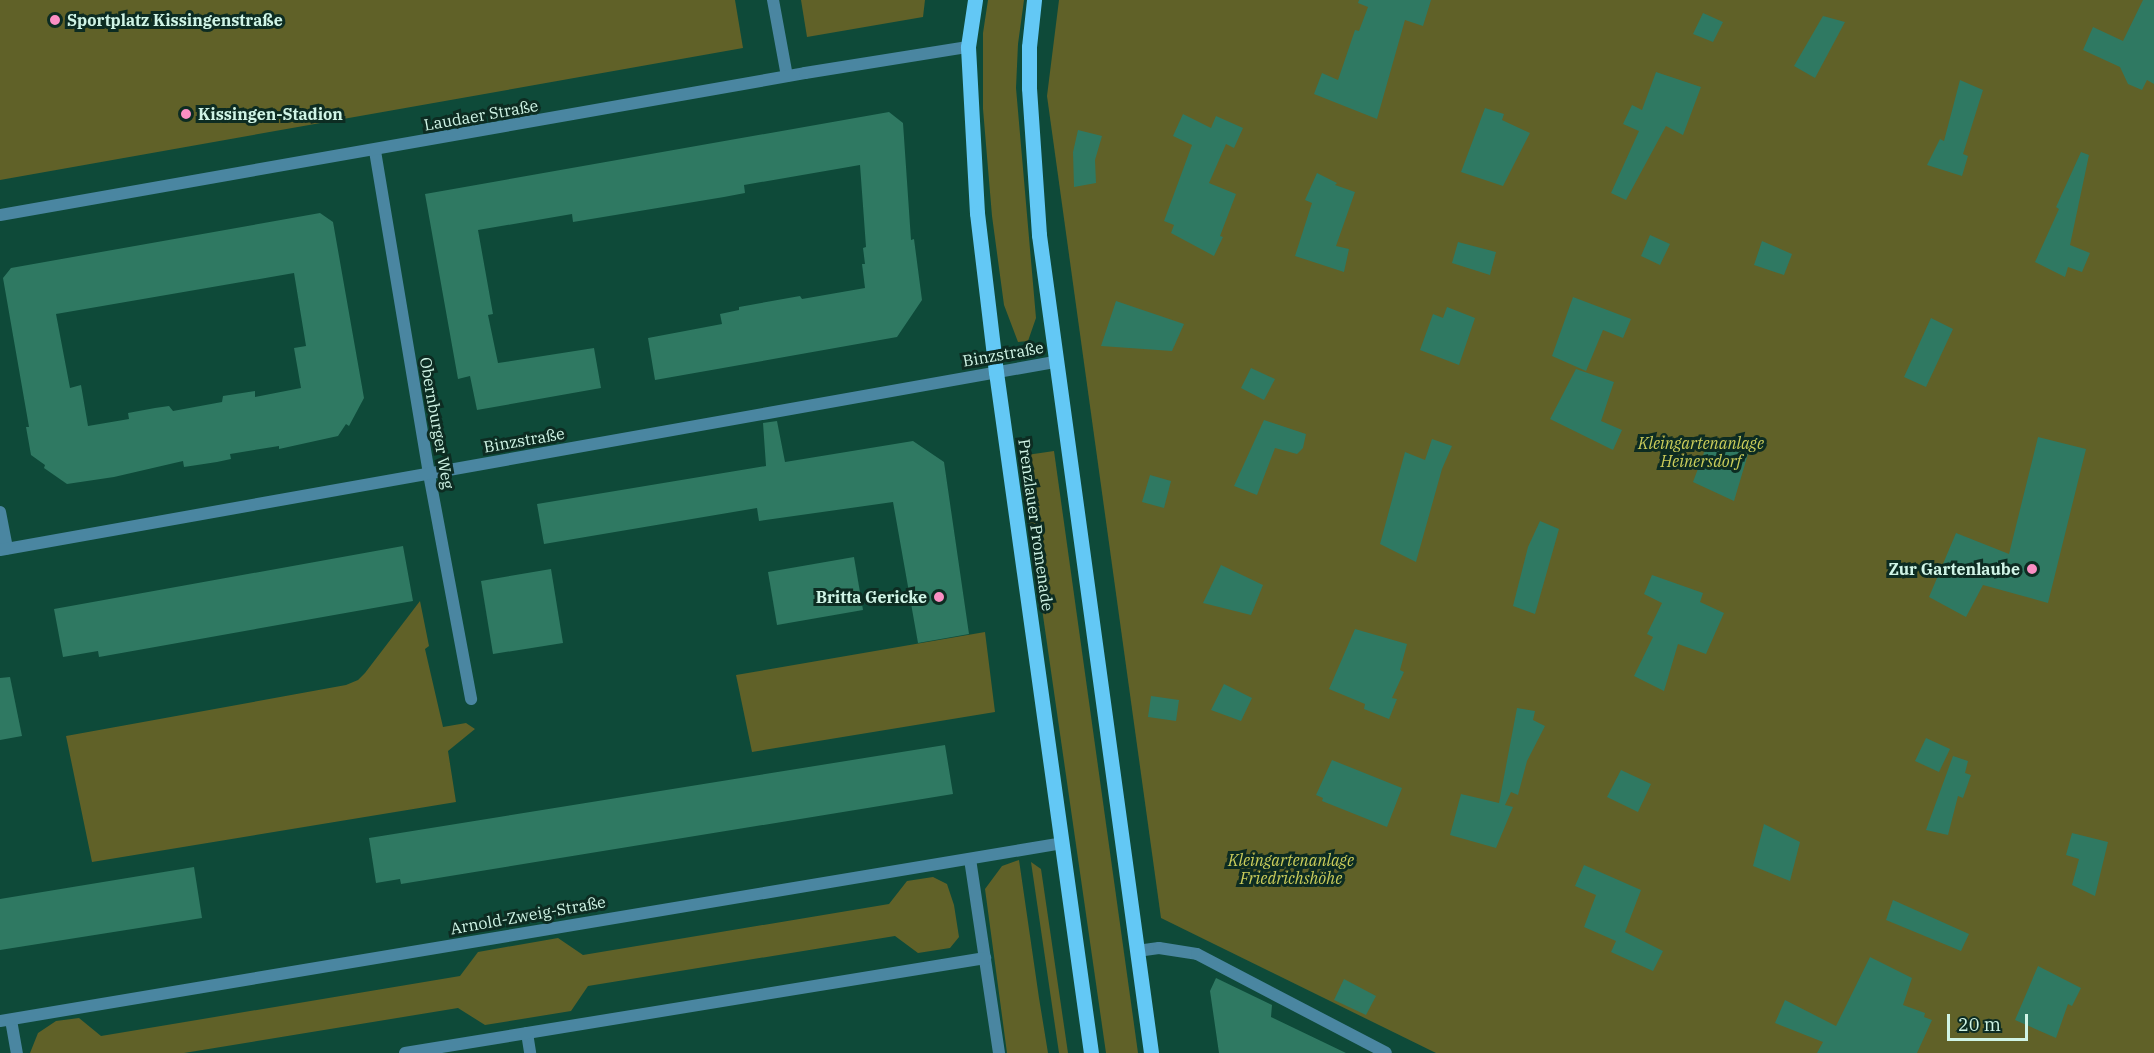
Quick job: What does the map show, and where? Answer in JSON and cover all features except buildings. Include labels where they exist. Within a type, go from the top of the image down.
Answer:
[{"type":"main road","name":"Prenzlauer Promenade","points":[[975,0],[968,47],[977,213],[996,372],[1091,1053]]},
{"type":"main road","points":[[1034,0],[1029,47],[1032,153],[1054,362],[1151,1053]]},
{"type":"street","points":[[773,0],[787,76]]},
{"type":"street","name":"Laudaer Straße","points":[[0,215],[375,151],[787,76],[968,47]]},
{"type":"street","name":"Obernburger Weg","points":[[375,151],[429,474],[471,699]]},
{"type":"street","name":"Binzstraße","points":[[4,549],[1054,362]]},
{"type":"street","points":[[0,512],[4,549]]},
{"type":"street","name":"Arnold-Zweig-Straße","points":[[5,1021],[522,932],[1062,843]]},
{"type":"street","points":[[970,859],[999,1053]]},
{"type":"street","points":[[1137,951],[1160,948],[1197,954],[1386,1053]]},
{"type":"street","points":[[405,1053],[985,958]]},
{"type":"street","points":[[5,1021],[17,1053]]},
{"type":"street","points":[[527,1033],[530,1053]]},
{"type":"green space","name":"Kissingen-Stadion","points":[[0,0],[735,0],[743,48],[0,180]]},
{"type":"green space","points":[[801,0],[925,0],[923,17],[807,37]]},
{"type":"green space","points":[[988,0],[1024,0],[1018,44],[1016,88],[1036,318],[1028,341],[1018,342],[1004,305],[992,216],[983,109],[983,33]]},
{"type":"green space","name":"Kleingartenanlage Heinersdorf","points":[[1059,0],[2154,0],[2154,1053],[1436,1053],[1161,918],[1047,96]]},
{"type":"green space","points":[[1054,451],[1138,1053],[1106,1053],[1020,456]]},
{"type":"green space","points":[[420,601],[429,646],[425,649],[443,727],[466,723],[475,729],[448,751],[456,802],[92,862],[66,736],[346,685],[358,680],[365,673]]},
{"type":"green space","points":[[985,632],[995,712],[752,752],[736,675]]},
{"type":"green space","points":[[1019,860],[1048,1053],[1007,1053],[985,889],[1002,866]]},
{"type":"green space","points":[[1031,862],[1041,869],[1068,1053],[1059,1053]]},
{"type":"green space","points":[[933,877],[947,884],[954,905],[959,937],[950,948],[918,953],[895,936],[588,986],[571,1011],[485,1025],[458,1008],[184,1053],[30,1053],[38,1033],[56,1021],[79,1018],[101,1036],[460,976],[478,952],[558,938],[583,955],[889,904],[907,881]]},
{"type":"place","name":"Sportplatz Kissingenstraße","points":[[55,20]]},
{"type":"place","name":"Kissingen-Stadion","points":[[186,114]]},
{"type":"place","name":"Zur Gartenlaube","points":[[2032,569]]},
{"type":"place","name":"Britta Gericke","points":[[939,597]]},
{"type":"park label","name":"Kleingartenanlage Friedrichshöhe","points":[[1291,869]]}]
